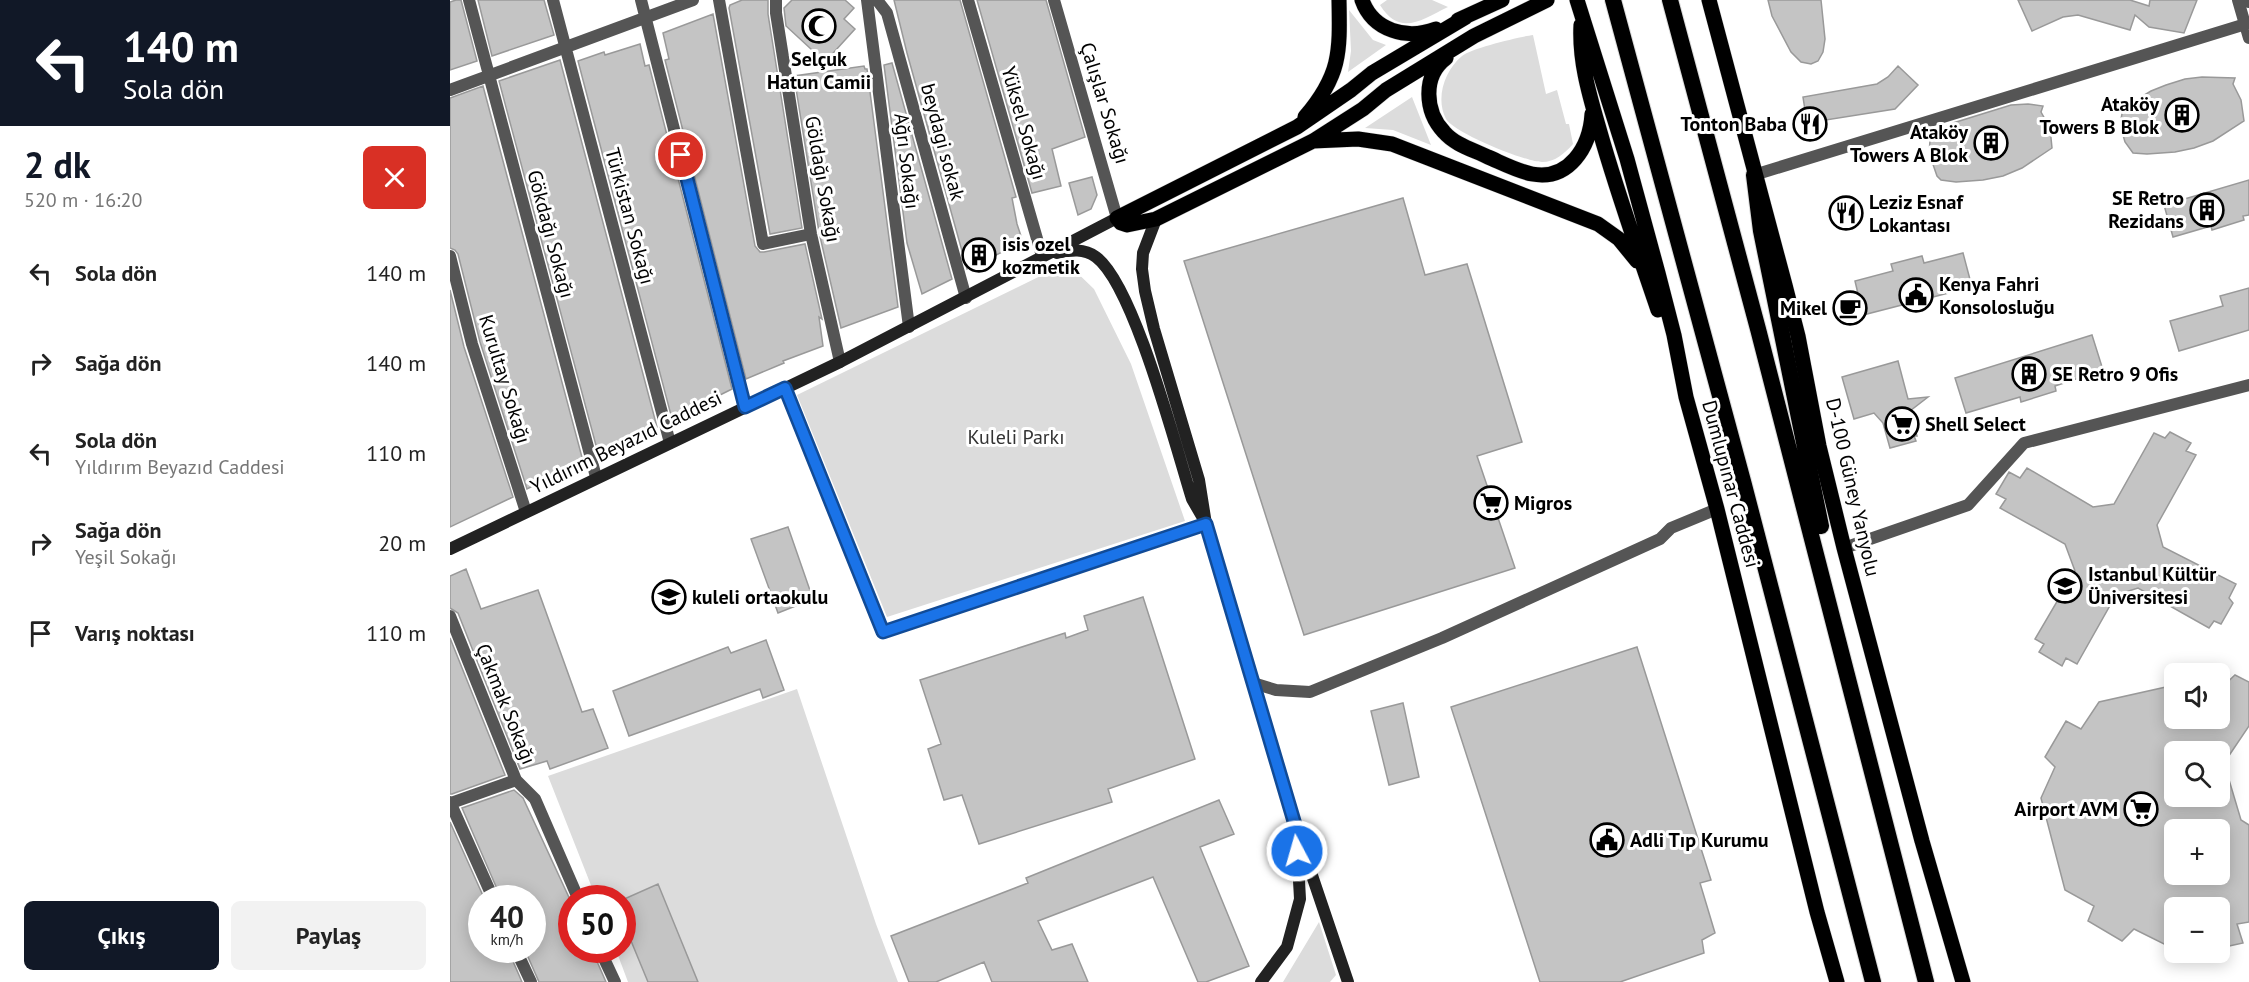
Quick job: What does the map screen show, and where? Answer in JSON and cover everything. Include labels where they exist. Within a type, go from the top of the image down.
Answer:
[{"type":"highway","points":[[1613,0],[1743,481],[1873,982]]},
{"type":"highway","points":[[1670,0],[1835,625],[1926,982]]},
{"type":"highway","points":[[1755,176],[1763,242],[1828,562],[1835,625]]},
{"type":"main road","points":[[1297,127],[1323,93],[1337,64],[1340,37],[1339,0]]},
{"type":"main road","points":[[1362,0],[1365,9],[1376,21],[1391,31],[1402,34],[1425,34],[1502,0]]},
{"type":"main road","points":[[1466,17],[1372,73],[1297,127],[1117,218],[1120,223],[1127,225],[1156,219],[1313,141],[1363,110],[1386,90],[1474,36],[1547,0]]},
{"type":"main road","name":"Dumlupınar Caddesi","points":[[1576,0],[1627,159],[1674,334],[1686,397],[1717,509],[1836,982]]},
{"type":"main road","name":"D-100 Güney Yanyolu","points":[[1709,0],[1795,326],[1819,446],[1844,548],[1922,841],[1963,982]]},
{"type":"main road","points":[[1582,16],[1580,45],[1606,154],[1686,397]]},
{"type":"main road","points":[[1474,36],[1439,63],[1429,88],[1429,104],[1443,131],[1457,142],[1516,169],[1544,175],[1566,167],[1581,152],[1588,141],[1591,130],[1593,105]]},
{"type":"main road","points":[[1313,141],[1358,139],[1392,144],[1581,216],[1612,233],[1633,255],[1647,277]]},
{"type":"main road","name":"Yıldırım Beyazıd Caddesi","points":[[450,549],[840,362],[1117,218]]},
{"type":"main road","points":[[1156,219],[1143,253],[1144,291],[1199,480],[1206,524],[1296,828],[1348,982]]},
{"type":"main road","points":[[1042,256],[1068,250],[1083,250],[1101,261],[1118,285],[1145,352],[1192,498],[1206,524]]},
{"type":"main road","points":[[1261,982],[1287,947],[1300,899],[1296,828]]},
{"type":"street","name":"Gökdağı Sokağı","points":[[469,0],[596,477]]},
{"type":"street","name":"Türkistan Sokağı","points":[[553,0],[670,443]]},
{"type":"street","points":[[641,0],[745,407]]},
{"type":"street","points":[[450,90],[693,0]]},
{"type":"street","points":[[719,0],[763,244],[811,234]]},
{"type":"street","name":"Göldağı Sokağı","points":[[776,0],[776,13],[811,234],[840,362]]},
{"type":"street","name":"Ağrı Sokağı","points":[[867,0],[909,327]]},
{"type":"street","name":"beydagi sokak","points":[[877,0],[888,13],[966,298]]},
{"type":"street","name":"Yüksel Sokağı","points":[[968,0],[1042,256]]},
{"type":"street","name":"Çalışlar Sokağı","points":[[1054,0],[1117,218]]},
{"type":"street","points":[[2238,0],[2247,24],[2249,38]]},
{"type":"street","points":[[1755,176],[2247,24]]},
{"type":"street","name":"Kurultay Sokağı","points":[[450,256],[472,344],[526,512]]},
{"type":"street","points":[[1844,548],[1968,505],[2024,443],[2249,385]]},
{"type":"street","points":[[785,388],[883,632],[1206,524]]},
{"type":"street","points":[[1253,683],[1276,690],[1310,692],[1442,638],[1531,598],[1660,539],[1671,528],[1717,509]]},
{"type":"street","name":"Çakmak Sokağı","points":[[450,616],[516,780],[535,799],[572,885]]},
{"type":"street","points":[[487,885],[450,803],[516,780]]},
{"type":"street","points":[[522,963],[531,982]]},
{"type":"street","points":[[606,963],[615,982]]},
{"type":"green space","points":[[1387,0],[1432,0],[1448,7],[1420,21],[1403,23],[1395,21],[1380,5]]},
{"type":"green space","points":[[1349,10],[1373,40],[1386,45],[1348,72],[1351,51]]},
{"type":"green space","points":[[1533,35],[1546,94],[1557,90],[1566,124],[1569,124],[1573,144],[1559,157],[1547,162],[1534,161],[1507,152],[1462,132],[1446,119],[1441,102],[1447,77],[1462,56],[1485,46]]},
{"type":"green space","points":[[1412,97],[1431,145],[1393,130],[1365,128]]},
{"type":"green space","name":"Kuleli Parkı","points":[[1067,263],[1094,289],[1131,364],[1185,521],[887,617],[797,395]]},
{"type":"green space","points":[[797,689],[876,924],[898,982],[628,982],[621,963],[636,963],[636,885],[591,885],[548,776]]},
{"type":"green space","points":[[1319,922],[1336,975],[1330,982],[1283,982]]},
{"type":"building","points":[[461,0],[477,61],[450,70],[450,2]]},
{"type":"building","points":[[478,0],[544,0],[554,35],[492,56]]},
{"type":"building","points":[[742,0],[768,0],[768,14],[802,228],[770,234],[729,8],[730,5]]},
{"type":"building","name":"Selçuk Hatun Camii","points":[[792,0],[845,0],[854,8],[844,19],[855,29],[825,62],[786,26],[784,8]]},
{"type":"building","points":[[894,0],[960,0],[1016,197],[1012,198],[1023,242],[967,269],[907,53]]},
{"type":"building","points":[[977,0],[1046,0],[1085,137],[1052,149],[1061,186],[1032,193]]},
{"type":"building","points":[[1768,0],[1821,0],[1825,39],[1823,52],[1818,61],[1811,64],[1801,62],[1791,52],[1772,16]]},
{"type":"building","points":[[2018,0],[2130,0],[2149,6],[2150,0],[2197,0],[2184,33],[2149,27],[2135,15],[2130,30],[2078,15],[2063,17],[2032,31]]},
{"type":"building","points":[[713,14],[755,246],[760,252],[764,252],[805,244],[822,319],[819,317],[823,346],[783,361],[784,363],[746,379],[665,60],[669,59],[663,33]]},
{"type":"building","points":[[640,44],[645,66],[649,65],[732,389],[672,419],[578,61],[604,52],[605,55]]},
{"type":"building","points":[[560,60],[657,427],[598,453],[499,81]]},
{"type":"building","points":[[892,63],[952,279],[922,294],[907,243],[884,65]]},
{"type":"building","points":[[864,66],[867,69],[898,307],[841,328],[819,232],[794,76]]},
{"type":"building","points":[[1898,66],[1918,85],[1895,109],[1807,123],[1803,97],[1877,84],[1888,77]]},
{"type":"building","name":"Ataköy Towers B Blok","points":[[2202,77],[2235,78],[2233,84],[2241,100],[2244,121],[2213,141],[2194,148],[2175,152],[2133,153],[2125,142],[2120,125],[2123,108],[2166,85]]},
{"type":"building","points":[[483,86],[583,461],[527,489],[480,342],[458,254],[450,248],[450,98]]},
{"type":"building","name":"Ataköy Towers A Blok","points":[[2011,105],[2043,106],[2041,112],[2050,128],[2052,148],[2022,168],[2003,176],[1956,182],[1941,180],[1937,176],[1929,153],[1928,138],[1953,123]]},
{"type":"building","points":[[1092,177],[1097,195],[1091,209],[1078,215],[1069,183]]},
{"type":"building","name":"SE Retro Rezidans","points":[[2249,180],[2249,215],[2243,216],[2244,220],[2212,230],[2211,226],[2173,237],[2164,205]]},
{"type":"building","points":[[1403,198],[1425,275],[1467,264],[1522,442],[1477,456],[1515,568],[1304,635],[1184,261]]},
{"type":"building","points":[[1963,253],[1972,287],[1863,315],[1855,281],[1893,271],[1891,264],[1922,256],[1924,263]]},
{"type":"building","points":[[2249,288],[2249,330],[2179,351],[2170,321],[2223,306],[2220,296]]},
{"type":"building","points":[[450,290],[464,347],[513,497],[450,527]]},
{"type":"building","name":"SE Retro 9 Ofis","points":[[2092,335],[2103,370],[2055,386],[2056,391],[2021,402],[2020,397],[1966,413],[1955,378]]},
{"type":"building","points":[[1898,361],[1908,399],[1928,397],[1910,411],[1917,436],[1914,436],[1916,441],[1890,448],[1883,423],[1874,413],[1854,419],[1842,377]]},
{"type":"building","points":[[2170,432],[2191,443],[2186,451],[2196,455],[2157,525],[2163,547],[2236,584],[2229,598],[2233,603],[2221,624],[2214,621],[2209,628],[2138,588],[2116,595],[2077,664],[2066,658],[2062,666],[2039,652],[2044,644],[2035,639],[2075,571],[2065,544],[2000,508],[2006,499],[1996,494],[2009,472],[2020,478],[2027,468],[2093,507],[2114,504],[2154,433],[2165,438]]},
{"type":"building","points":[[788,527],[813,599],[778,613],[751,539]]},
{"type":"building","points":[[466,569],[481,609],[538,590],[582,712],[593,709],[608,748],[550,769],[547,761],[520,769],[458,613],[450,608],[450,576]]},
{"type":"building","points":[[1143,597],[1195,759],[1108,789],[1112,802],[979,844],[962,795],[944,800],[928,749],[941,744],[920,680],[1065,633],[1066,638],[1088,630],[1084,616]]},
{"type":"building","points":[[450,638],[505,775],[452,794],[450,794]]},
{"type":"building","points":[[766,640],[784,690],[763,698],[760,689],[629,736],[613,691],[728,647],[731,653]]},
{"type":"building","points":[[1637,647],[1711,880],[1700,883],[1715,933],[1702,940],[1704,953],[1620,982],[1540,982],[1451,707]]},
{"type":"building","name":"Airport AVM","points":[[2235,675],[2249,682],[2249,726],[2230,754],[2230,741],[2164,741],[2164,807],[2230,807],[2230,783],[2241,820],[2249,825],[2249,922],[2237,924],[2243,943],[2230,946],[2230,897],[2164,897],[2164,944],[2134,929],[2122,941],[2088,921],[2094,906],[2065,890],[2041,798],[2055,767],[2045,757],[2066,721],[2081,729],[2099,702],[2164,687],[2164,729],[2230,729],[2230,680]]},
{"type":"building","points":[[1403,703],[1419,777],[1389,785],[1371,711]]},
{"type":"building","points":[[514,790],[523,798],[563,885],[558,885],[558,963],[598,963],[606,982],[539,982],[531,963],[546,963],[546,885],[495,885],[462,808]]},
{"type":"building","points":[[1219,800],[1234,834],[1200,847],[1249,966],[1206,982],[1198,982],[1153,877],[1038,921],[1052,950],[1072,944],[1088,982],[992,982],[984,962],[936,982],[909,982],[891,936],[1028,883],[1026,878]]},
{"type":"building","points":[[450,822],[478,885],[468,885],[468,963],[514,963],[522,982],[450,982]]},
{"type":"building","points":[[658,884],[698,982],[648,982],[636,953],[636,894]]},
{"type":"place","name":"Selçuk Hatun Camii","points":[[819,26]]},
{"type":"place","name":"Ataköy Towers B Blok","points":[[2182,115]]},
{"type":"place","name":"Tonton Baba","points":[[1810,124]]},
{"type":"place","name":"Ataköy Towers A Blok","points":[[1991,143]]},
{"type":"place","name":"SE Retro Rezidans","points":[[2207,210]]},
{"type":"place","name":"Leziz Esnaf Lokantası","points":[[1846,213]]},
{"type":"place","name":"isis ozel kozmetik","points":[[979,255]]},
{"type":"place","name":"Kenya Fahri Konsolosluğu","points":[[1916,295]]},
{"type":"place","name":"Mikel","points":[[1850,308]]},
{"type":"place","name":"SE Retro 9 Ofis","points":[[2029,374]]},
{"type":"place","name":"Shell Select","points":[[1902,424]]},
{"type":"place","name":"Migros","points":[[1491,503]]},
{"type":"place","name":"Istanbul Kültür Üniversitesi","points":[[2065,586]]},
{"type":"place","name":"kuleli ortaokulu","points":[[669,597]]},
{"type":"place","name":"Airport AVM","points":[[2141,809]]},
{"type":"place","name":"Adli Tıp Kurumu","points":[[1607,840]]},
{"type":"route","points":[[681,155],[745,407],[785,388],[883,632],[1206,524],[1296,828],[1297,851]]}]
